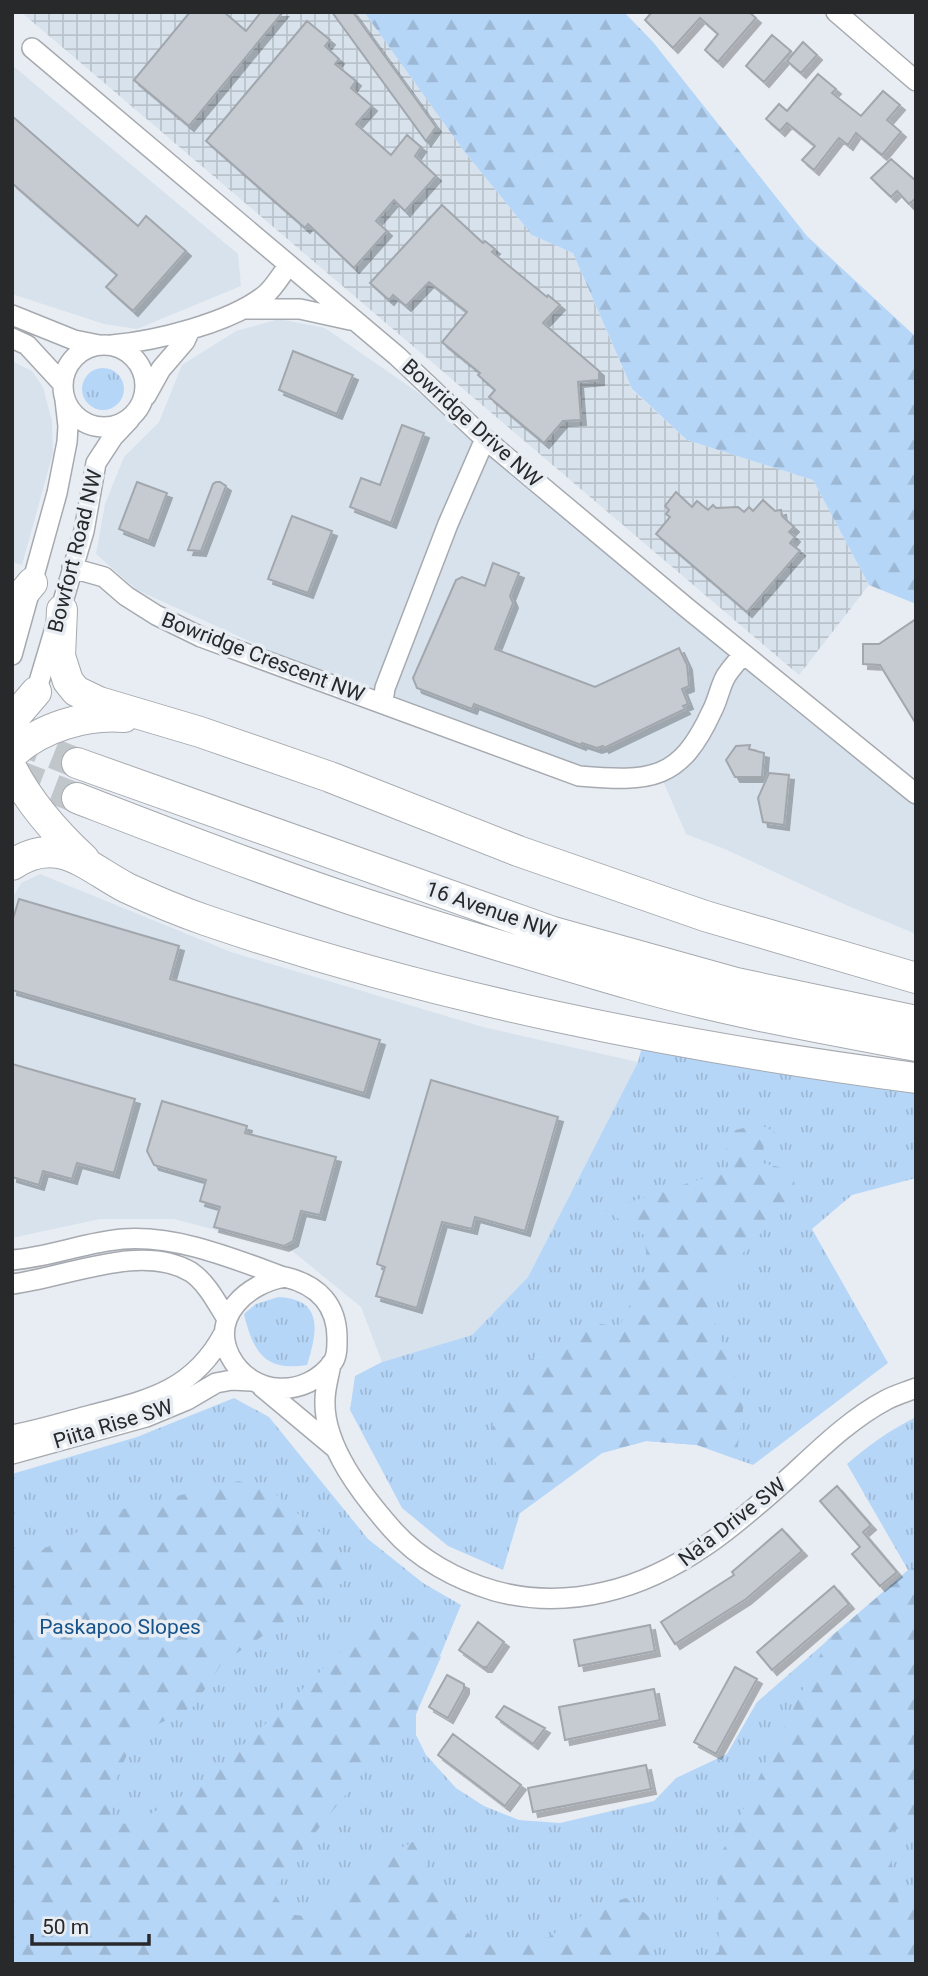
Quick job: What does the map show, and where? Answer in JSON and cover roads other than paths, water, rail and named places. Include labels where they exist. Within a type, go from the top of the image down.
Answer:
[{"type":"highway","points":[[12,607],[32,583]]},
{"type":"highway","points":[[62,610],[60,656],[68,681],[76,691],[113,707],[330,777],[518,851],[692,912],[916,978]]},
{"type":"highway","points":[[36,692],[14,757],[28,795],[57,835],[92,866]]},
{"type":"highway","points":[[14,757],[75,721],[99,717],[136,718],[173,725]]},
{"type":"highway","name":"16 Avenue NW","points":[[77,762],[554,932],[736,983],[916,1021]]},
{"type":"highway","name":"16 Avenue NW","points":[[78,797],[341,896],[491,943],[671,994],[805,1025],[916,1046]]},
{"type":"highway","points":[[12,865],[28,856],[50,852],[72,856],[148,898],[206,920],[314,956],[468,998],[634,1034],[916,1078]]},
{"type":"street","points":[[836,12],[916,81]]},
{"type":"street","name":"Bowridge Drive NW","points":[[32,48],[397,356],[485,439],[916,794]]},
{"type":"street","points":[[64,392],[64,374],[74,358],[90,347],[135,342],[190,330],[240,309],[265,295],[288,266]]},
{"type":"street","points":[[240,309],[300,309],[355,321]]},
{"type":"street","points":[[12,316],[74,340],[105,345],[132,356],[145,376],[144,399]]},
{"type":"street","points":[[12,338],[27,345],[64,392],[75,416],[92,426],[112,427],[130,419],[160,369],[185,341],[190,330]]},
{"type":"street","name":"Bowfort Road NW","points":[[12,655],[51,517],[67,442],[64,392]]},
{"type":"street","name":"Bowfort Road NW","points":[[36,692],[84,531],[96,463],[113,437],[130,419]]},
{"type":"street","name":"Bowridge Crescent NW","points":[[383,702],[385,688],[426,578],[485,439]]},
{"type":"street","name":"Bowridge Crescent NW","points":[[72,568],[104,576],[126,596],[156,615],[201,637],[579,776],[622,779],[660,774],[687,755],[702,734],[725,677],[743,654]]},
{"type":"street","points":[[12,1260],[135,1238],[180,1244],[237,1260],[313,1288],[321,1294],[333,1311],[337,1337],[335,1359],[316,1377],[296,1386],[273,1388],[256,1383],[238,1370],[229,1353],[225,1326],[209,1289],[191,1272],[167,1263],[117,1262],[12,1284]]},
{"type":"street","points":[[225,1326],[232,1308],[248,1292],[266,1282],[285,1277]]},
{"type":"street","name":"Piita Rise SW","points":[[12,1435],[138,1402],[176,1387],[203,1366],[215,1351],[225,1326]]},
{"type":"street","name":"Na'a Drive SW","points":[[331,1364],[324,1399],[326,1422],[335,1448],[372,1506],[397,1535],[428,1560],[462,1579],[519,1596],[554,1600],[588,1596],[633,1585],[673,1568],[735,1523],[836,1434],[886,1400],[916,1388]]},
{"type":"street","name":"Piita Rise SW","points":[[12,1454],[146,1417],[187,1400],[216,1383],[232,1380],[256,1383]]},
{"type":"street","name":"Na'a Drive SW","points":[[256,1383],[335,1448]]},
{"type":"tunnel","points":[[12,737],[77,763]]},
{"type":"tunnel","points":[[12,773],[77,798]]},
{"type":"park label","name":"Paskapoo Slopes","points":[[120,1627]]}]
